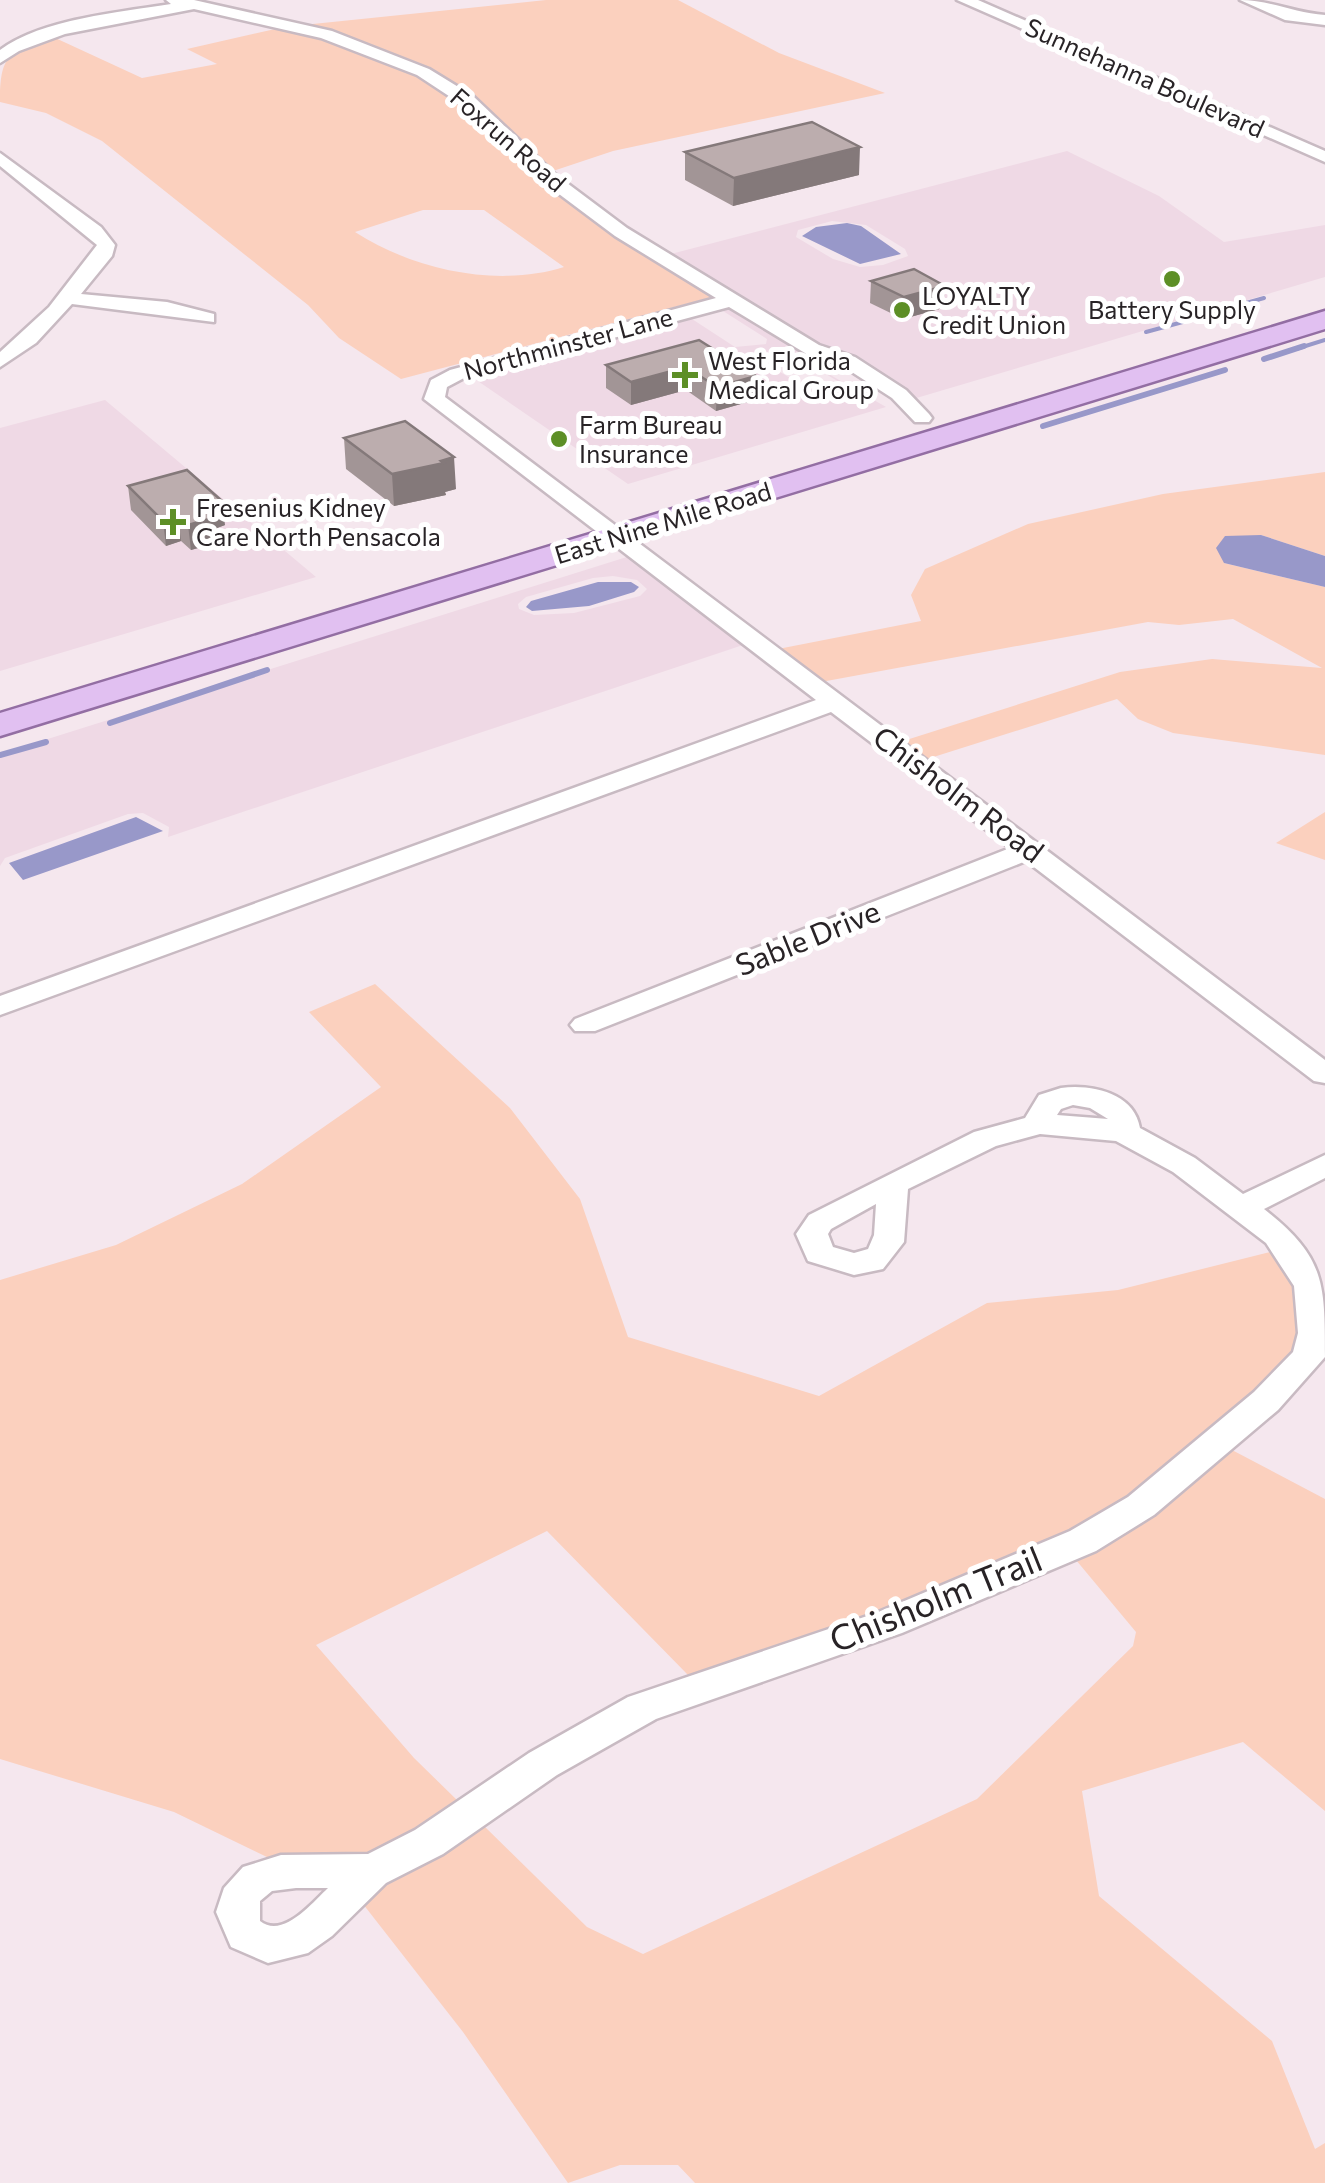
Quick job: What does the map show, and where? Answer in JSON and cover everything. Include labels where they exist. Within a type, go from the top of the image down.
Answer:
[{"type":"main road","name":"East Nine Mile Road","points":[[0,725],[603,528],[922,418],[1325,297]]},
{"type":"main road","name":"East Nine Mile Road","points":[[0,695],[603,528],[680,517],[1325,320]]},
{"type":"main road","points":[[680,517],[702,503],[895,444],[911,436],[922,418],[988,416],[1239,346],[1325,331]]},
{"type":"street","name":"Sunnehanna Boulevard","points":[[966,0],[1325,157]]},
{"type":"street","points":[[1248,0],[1290,17],[1325,20]]},
{"type":"street","points":[[0,58],[16,45],[42,35],[182,2]]},
{"type":"street","name":"Foxrun Road","points":[[182,2],[326,34],[423,72],[468,100],[549,178],[598,215],[812,349],[827,367],[922,418]]},
{"type":"street","points":[[0,158],[95,231],[106,245],[106,252],[66,298],[0,361]]},
{"type":"street","points":[[66,298],[167,308],[207,318]]},
{"type":"street","name":"Northminster Lane","points":[[603,528],[436,401],[434,391],[438,384],[456,374],[732,300]]},
{"type":"street","name":"Chisholm Road","points":[[603,528],[1325,1074]]},
{"type":"street","points":[[0,1006],[835,702]]},
{"type":"street","name":"Sable Drive","points":[[585,1025],[633,1010],[1030,850]]},
{"type":"street","name":"Chisholm Trail","points":[[372,1872],[430,1842],[543,1764],[642,1708],[890,1623],[1082,1540],[1142,1506],[1266,1402],[1308,1357],[1315,1333],[1310,1286],[1298,1261],[1277,1235],[1184,1165],[1125,1133],[1093,1126],[1039,1124],[985,1139],[893,1184]]},
{"type":"street","points":[[1242,1207],[1325,1165]]},
{"type":"shaded area","points":[[546,0],[678,0],[779,53],[885,93],[613,151],[550,172],[412,62],[303,25]]},
{"type":"shaded area","points":[[284,27],[401,68],[438,86],[716,296],[401,379],[339,338],[308,305],[102,141],[46,113],[0,102],[2,74],[9,57],[51,36],[142,78],[217,64],[187,49]],"holes":[[[423,210],[484,210],[564,267],[511,276],[457,272],[403,256],[355,232]]]},
{"type":"shaded area","points":[[1067,151],[1159,196],[1224,242],[1325,225],[1325,277],[913,399],[667,255]],"holes":[[[832,221],[866,225],[905,249],[908,256],[883,265],[860,267],[833,259],[796,237],[798,230]]]},
{"type":"shaded area","points":[[730,305],[804,351],[820,369],[886,407],[628,484],[469,375],[692,315],[692,319],[735,347],[766,344],[767,339],[714,309]],"holes":[[[788,352],[841,383],[840,388],[812,391],[758,359],[760,354]]]},
{"type":"shaded area","points":[[105,400],[316,577],[0,671],[0,428]]},
{"type":"shaded area","points":[[1325,472],[1325,556],[1261,535],[1224,563],[1325,587],[1325,755],[1173,733],[1138,719],[1117,699],[924,760],[900,742],[1120,672],[1212,659],[1322,668],[1233,619],[1179,625],[1148,622],[821,682],[778,649],[921,621],[911,595],[925,569],[1028,524],[1163,494]]},
{"type":"shaded area","points":[[630,556],[746,644],[168,837],[169,827],[143,813],[128,814],[5,858],[0,866],[0,754]],"holes":[[[593,578],[637,580],[647,589],[640,596],[574,613],[534,615],[519,609],[518,604],[526,597]]]},
{"type":"shaded area","points":[[1325,812],[1325,860],[1276,843]]},
{"type":"shaded area","points":[[375,984],[510,1108],[580,1199],[628,1337],[819,1396],[987,1303],[1118,1290],[1270,1252],[1295,1285],[1300,1329],[1293,1350],[1252,1393],[1129,1496],[1071,1529],[880,1610],[688,1675],[547,1531],[316,1645],[414,1758],[459,1802],[419,1829],[367,1855],[269,1858],[174,1812],[0,1759],[0,1280],[116,1245],[242,1184],[381,1087],[309,1012]]},
{"type":"shaded area","points":[[1232,1450],[1325,1499],[1325,1811],[1243,1742],[1082,1791],[1099,1896],[1272,2041],[1315,2149],[1325,2143],[1325,2183],[695,2183],[678,2165],[620,2165],[568,2183],[463,2032],[363,1904],[391,1882],[484,1826],[587,1927],[643,1954],[977,1799],[1133,1646],[1136,1632],[1076,1560],[1154,1517]]},
{"type":"water","points":[[847,223],[861,226],[901,254],[860,264],[802,236],[816,227]]},
{"type":"water","points":[[1261,535],[1325,556],[1325,587],[1224,563],[1216,548],[1225,536]]},
{"type":"water","points":[[598,582],[631,582],[639,587],[589,606],[532,611],[526,607],[531,601]]},
{"type":"water","points":[[136,817],[163,831],[23,880],[9,863]]},
{"type":"building","points":[[812,122],[860,147],[734,178],[685,152]]},
{"type":"building","points":[[914,269],[945,286],[904,297],[871,281]]},
{"type":"building","points":[[699,340],[756,376],[717,387],[686,367],[631,382],[606,365]]},
{"type":"building","points":[[405,421],[454,457],[441,461],[444,463],[392,474],[344,438]]},
{"type":"building","points":[[187,470],[222,501],[203,506],[216,517],[188,525],[178,517],[163,521],[128,486]]},
{"type":"waterway","points":[[1239,305],[1264,298]]},
{"type":"waterway","points":[[1146,332],[1190,320]]},
{"type":"waterway","points":[[1296,349],[1325,340]]},
{"type":"waterway","points":[[1264,359],[1304,346]]},
{"type":"waterway","points":[[1043,426],[1225,370]]},
{"type":"waterway","points":[[110,723],[267,670]]},
{"type":"waterway","points":[[0,755],[46,742]]},
{"type":"place","name":"Battery Supply","points":[[1172,279]]},
{"type":"place","name":"LOYALTY Credit Union","points":[[902,310]]},
{"type":"place","name":"West Florida Medical Group","points":[[685,375]]},
{"type":"place","name":"Farm Bureau Insurance","points":[[559,439]]},
{"type":"place","name":"Fresenius Kidney Care North Pensacola","points":[[173,522]]}]
